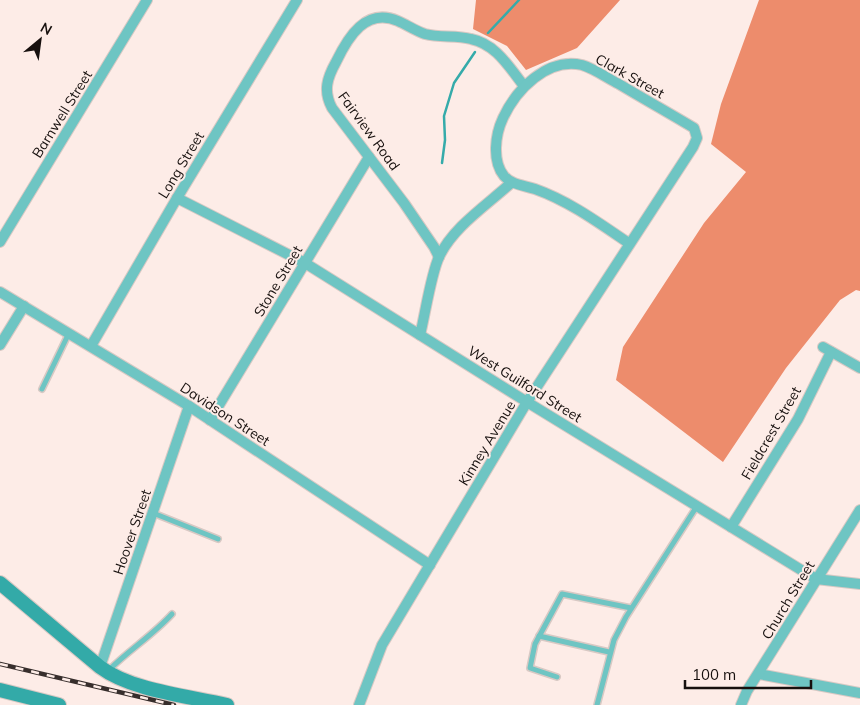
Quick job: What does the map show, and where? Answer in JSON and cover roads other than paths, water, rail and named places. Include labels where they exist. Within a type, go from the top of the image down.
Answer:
[{"type":"main road","points":[[0,583],[103,670],[115,677],[154,689],[227,705]]},
{"type":"main road","points":[[0,690],[59,705]]},
{"type":"street","name":"Barnwell Street","points":[[0,242],[147,0]]},
{"type":"street","name":"Long Street","points":[[92,346],[177,198],[297,0]]},
{"type":"street","name":"Fairview Road","points":[[439,258],[434,247],[409,210],[332,108],[328,101],[326,88],[330,73],[347,42],[367,20],[380,16],[423,33],[471,38],[491,47],[524,86]]},
{"type":"street","name":"Clark Street","points":[[511,183],[503,175],[497,163],[496,146],[502,119],[524,86],[542,72],[557,66],[582,65],[694,128]]},
{"type":"street","name":"Kinney Avenue","points":[[359,705],[382,645],[527,402],[693,147],[698,138],[694,128]]},
{"type":"street","name":"Stone Street","points":[[210,420],[369,157]]},
{"type":"street","points":[[420,335],[439,258],[462,227],[511,183],[539,191],[561,201],[630,244]]},
{"type":"street","name":"West Guilford Street","points":[[177,198],[306,263],[527,402],[816,579],[860,584]]},
{"type":"street","name":"Davidson Street","points":[[0,292],[189,406],[430,565]]},
{"type":"street","points":[[0,345],[24,306]]},
{"type":"street","name":"Fieldcrest Street","points":[[731,527],[798,419],[827,349],[860,368]]},
{"type":"street","name":"Hoover Street","points":[[103,670],[189,406]]},
{"type":"street","name":"Church Street","points":[[741,705],[747,691],[860,510]]},
{"type":"street","points":[[759,674],[860,693]]},
{"type":"lane","points":[[42,389],[69,333]]},
{"type":"lane","points":[[597,705],[609,652],[631,608],[697,506]]},
{"type":"lane","points":[[153,513],[218,539]]},
{"type":"lane","points":[[557,677],[530,668],[539,636],[562,594],[631,608]]},
{"type":"lane","points":[[103,670],[161,627],[172,614]]},
{"type":"lane","points":[[539,636],[609,652]]},
{"type":"waterway","points":[[488,33],[519,0]]},
{"type":"waterway","points":[[442,163],[445,140],[444,116],[454,83],[475,52]]},
{"type":"railway","points":[[0,664],[174,705]]}]
